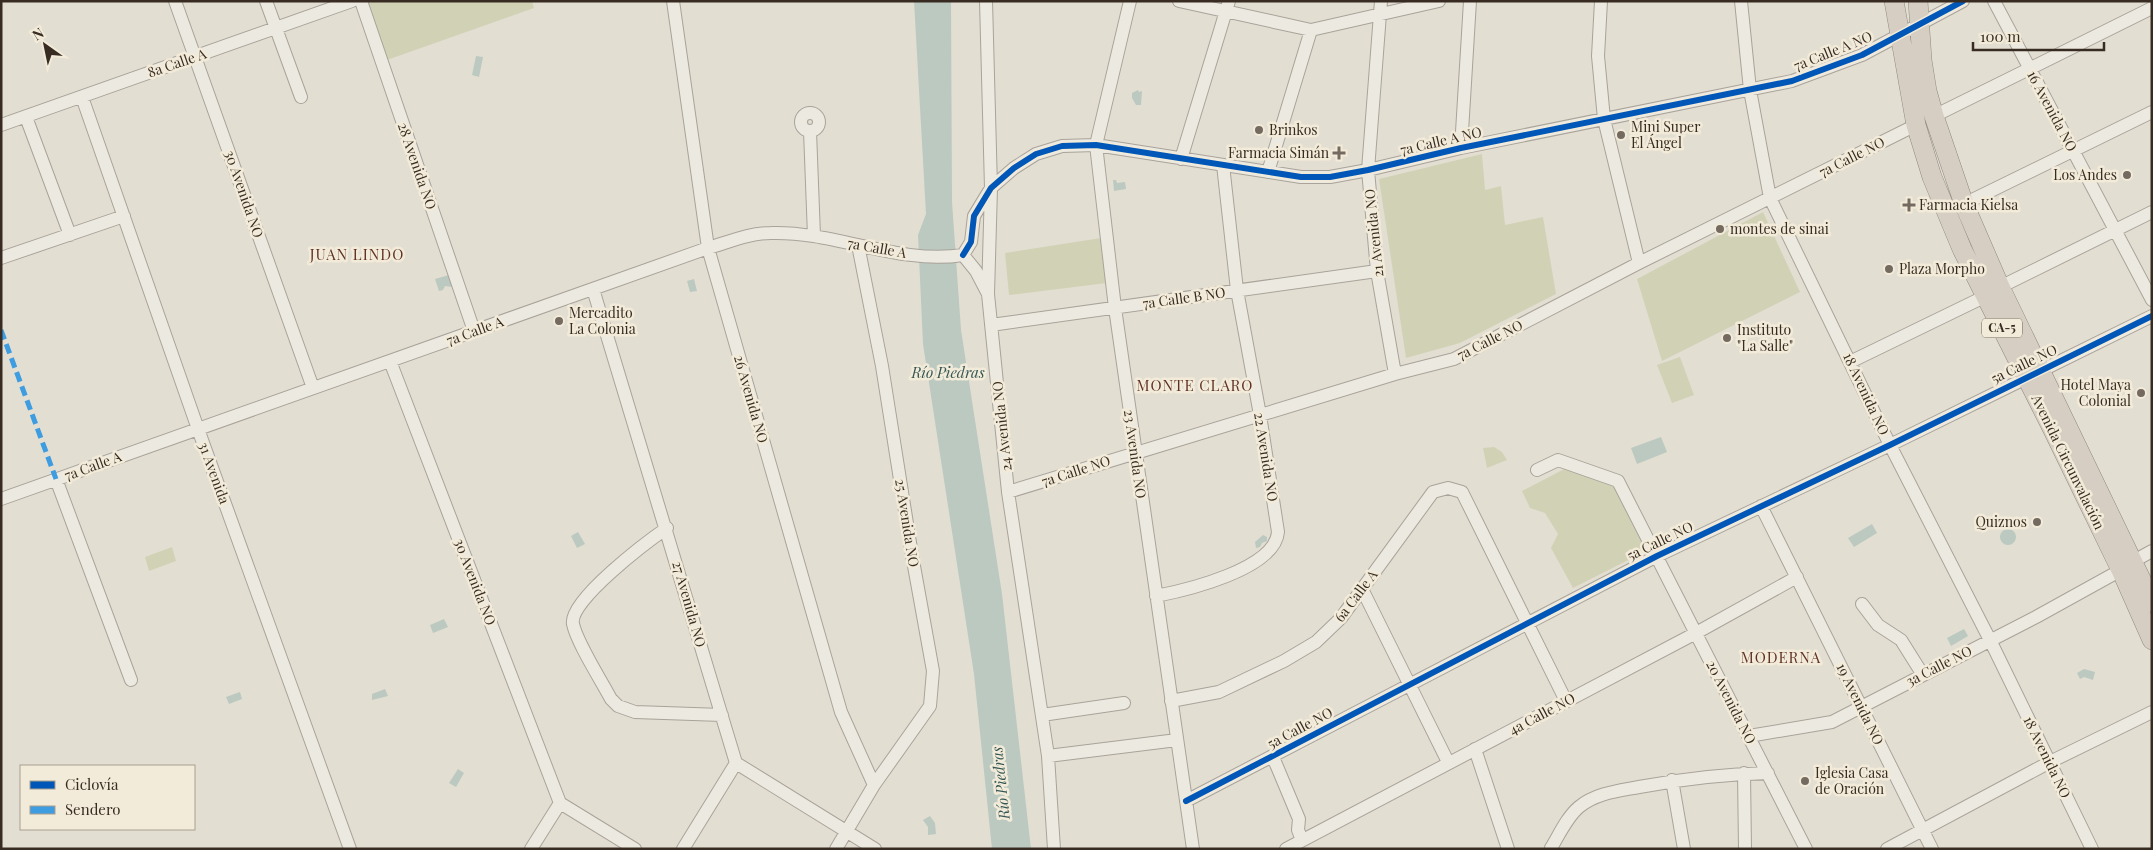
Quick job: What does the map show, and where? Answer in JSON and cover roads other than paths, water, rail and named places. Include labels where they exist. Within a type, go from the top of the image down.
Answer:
[{"type":"highway","name":"Avenida Circunvalación","points":[[1894,1],[1916,125],[1932,177],[1962,250],[1993,291]]},
{"type":"highway","name":"Avenida Circunvalación","points":[[1918,1],[1922,60],[1940,135],[1993,291],[2127,566],[2152,640]]},
{"type":"highway","name":"Avenida Circunvalación","points":[[2127,566],[2152,602]]},
{"type":"street","name":"30 Avenida NO","points":[[175,1],[313,388]]},
{"type":"street","points":[[266,1],[300,97]]},
{"type":"street","name":"8a Calle A","points":[[1,125],[352,1]]},
{"type":"street","name":"28 Avenida NO","points":[[361,1],[474,331]]},
{"type":"street","name":"26 Avenida NO","points":[[673,1],[708,248],[841,712],[874,785]]},
{"type":"street","name":"24 Avenida NO","points":[[986,1],[991,188],[988,294],[1008,492],[1048,756],[1054,849]]},
{"type":"street","name":"23 Avenida NO","points":[[1130,1],[1096,145],[1115,308],[1193,849]]},
{"type":"street","points":[[1179,1],[1227,7],[1311,30],[1439,1]]},
{"type":"street","name":"21 Avenida NO","points":[[1381,1],[1368,170],[1377,270],[1395,374]]},
{"type":"street","points":[[1461,148],[1470,1]]},
{"type":"street","points":[[1601,1],[1598,56],[1604,119],[1639,263]]},
{"type":"street","name":"18 Avenida NO","points":[[1741,1],[1750,90],[1770,198],[1890,445],[1990,640],[2092,849]]},
{"type":"street","name":"7a Calle A NO","points":[[961,255],[971,242],[974,216],[991,188],[1014,168],[1036,154],[1062,146],[1096,145],[1300,178],[1330,178],[1461,148],[1792,81],[1826,70],[1862,55],[1963,1]]},
{"type":"street","name":"16 Avenida NO","points":[[1994,1],[2152,300]]},
{"type":"street","points":[[1181,159],[1227,7]]},
{"type":"street","points":[[1936,115],[2152,8]]},
{"type":"street","points":[[1268,172],[1311,30]]},
{"type":"street","name":"31 Avenida","points":[[82,97],[198,429],[350,849]]},
{"type":"street","points":[[1964,204],[2152,112]]},
{"type":"street","points":[[26,116],[70,235]]},
{"type":"street","name":"7a Calle NO","points":[[1008,492],[1395,374],[1454,359],[1639,263],[1916,125]]},
{"type":"street","points":[[810,131],[814,236]]},
{"type":"street","name":"22 Avenida NO","points":[[1156,596],[1204,584],[1241,569],[1265,555],[1277,540],[1278,532],[1260,415],[1237,290],[1223,165]]},
{"type":"street","points":[[1850,362],[2152,212]]},
{"type":"street","points":[[1,258],[124,216]]},
{"type":"street","name":"7a Calle A","points":[[1,498],[752,234],[772,233],[814,236],[915,255],[961,255]]},
{"type":"street","name":"25 Avenida NO","points":[[858,245],[882,366],[912,555],[933,671],[930,706],[874,785]]},
{"type":"street","points":[[961,255],[976,271],[988,294]]},
{"type":"street","name":"7a Calle B NO","points":[[991,325],[1377,270]]},
{"type":"street","name":"27 Avenida NO","points":[[593,289],[667,528],[736,763]]},
{"type":"street","name":"5a Calle NO","points":[[1186,801],[1657,556],[1890,445],[2152,316]]},
{"type":"street","name":"30 Avenida NO","points":[[390,361],[560,803]]},
{"type":"street","name":"20 Avenida NO","points":[[1537,470],[1558,460],[1618,481],[1806,849]]},
{"type":"street","points":[[56,479],[131,680]]},
{"type":"street","name":"6a Calle A","points":[[1171,701],[1219,692],[1284,662],[1316,642],[1341,618],[1433,492],[1448,488],[1462,492],[1527,622]]},
{"type":"street","name":"19 Avenida NO","points":[[1762,506],[1932,849]]},
{"type":"street","points":[[667,528],[628,556],[584,600],[575,611],[572,622],[611,699],[626,710],[722,715]]},
{"type":"street","name":"3a Calle NO","points":[[1749,736],[1832,722],[1990,640],[2152,551]]},
{"type":"street","name":"4a Calle NO","points":[[1286,849],[1696,633],[1797,577]]},
{"type":"street","points":[[1362,588],[1448,762]]},
{"type":"street","points":[[1862,604],[1878,625],[1901,640],[1923,675]]},
{"type":"street","points":[[1527,622],[1566,700]]},
{"type":"street","points":[[1042,715],[1124,703]]},
{"type":"street","points":[[1887,849],[2050,762],[2152,712]]},
{"type":"street","points":[[1048,756],[1177,740]]},
{"type":"street","points":[[1474,749],[1508,849]]},
{"type":"street","points":[[1273,757],[1300,819],[1309,825],[1314,834]]},
{"type":"street","points":[[683,849],[736,763],[875,849]]},
{"type":"street","points":[[1551,849],[1577,808],[1590,799],[1605,793],[1672,780],[1744,773],[1768,773]]},
{"type":"street","points":[[1744,773],[1745,849]]},
{"type":"street","points":[[1672,780],[1684,849]]},
{"type":"street","points":[[836,849],[874,785]]},
{"type":"street","points":[[531,849],[560,803],[635,849]]},
{"type":"street","points":[[1300,819],[1298,830],[1302,840]]},
{"type":"water","name":"Río Piedras","points":[[914,1],[951,1],[952,202],[961,330],[1002,594],[1031,849],[992,849],[974,674],[923,344],[918,235],[926,214]]},
{"type":"water","points":[[476,56],[483,57],[479,77],[472,75]]},
{"type":"water","points":[[1138,90],[1139,92],[1142,91],[1141,105],[1136,105],[1132,98],[1132,93]]},
{"type":"water","points":[[1113,180],[1116,180],[1117,183],[1125,182],[1126,189],[1114,191]]},
{"type":"water","points":[[449,275],[452,287],[445,286],[443,290],[439,291],[435,279]]},
{"type":"water","points":[[694,279],[697,291],[690,292],[687,281]]},
{"type":"water","points":[[1661,437],[1667,452],[1637,464],[1631,448]]},
{"type":"water","points":[[1872,524],[1877,533],[1854,547],[1848,538]]},
{"type":"water","points":[[2008,529],[2014,531],[2016,537],[2014,543],[2008,545],[2002,543],[2000,537],[2002,531]]},
{"type":"water","points":[[578,532],[585,544],[577,548],[571,536]]},
{"type":"water","points":[[1263,535],[1267,537],[1267,541],[1256,548],[1255,542]]},
{"type":"water","points":[[444,619],[448,627],[433,633],[430,625]]},
{"type":"water","points":[[1964,629],[1968,636],[1951,646],[1947,638]]},
{"type":"water","points":[[2084,669],[2095,672],[2093,680],[2084,677],[2080,679],[2077,673]]},
{"type":"water","points":[[385,689],[388,696],[372,700],[372,694]]},
{"type":"water","points":[[240,692],[242,699],[229,704],[226,697]]},
{"type":"water","points":[[458,769],[464,773],[456,787],[449,783]]},
{"type":"water","points":[[930,816],[935,823],[936,834],[928,835],[928,827],[923,820]]},
{"type":"place","name":"Brinkos","points":[[1259,130]]},
{"type":"place","name":"Mini Super El Ángel","points":[[1621,135]]},
{"type":"place","name":"Farmacia Simán","points":[[1339,153]]},
{"type":"place","name":"Los Andes","points":[[2127,175]]},
{"type":"place","name":"Farmacia Kielsa","points":[[1909,205]]},
{"type":"place","name":"montes de sinai","points":[[1720,229]]},
{"type":"place","name":"Plaza Morpho","points":[[1889,269]]},
{"type":"place","name":"Mercadito La Colonia","points":[[559,321]]},
{"type":"place","name":"Instituto \"La Salle\"","points":[[1727,338]]},
{"type":"place","name":"Hotel Maya Colonial","points":[[2141,393]]},
{"type":"place","name":"Quiznos","points":[[2037,522]]},
{"type":"place","name":"Iglesia Casa de Oración","points":[[1805,781]]},
{"type":"district","name":"JUAN LINDO","points":[[357,255]]},
{"type":"district","name":"MONTE CLARO","points":[[1195,386]]},
{"type":"district","name":"MODERNA","points":[[1781,658]]}]
